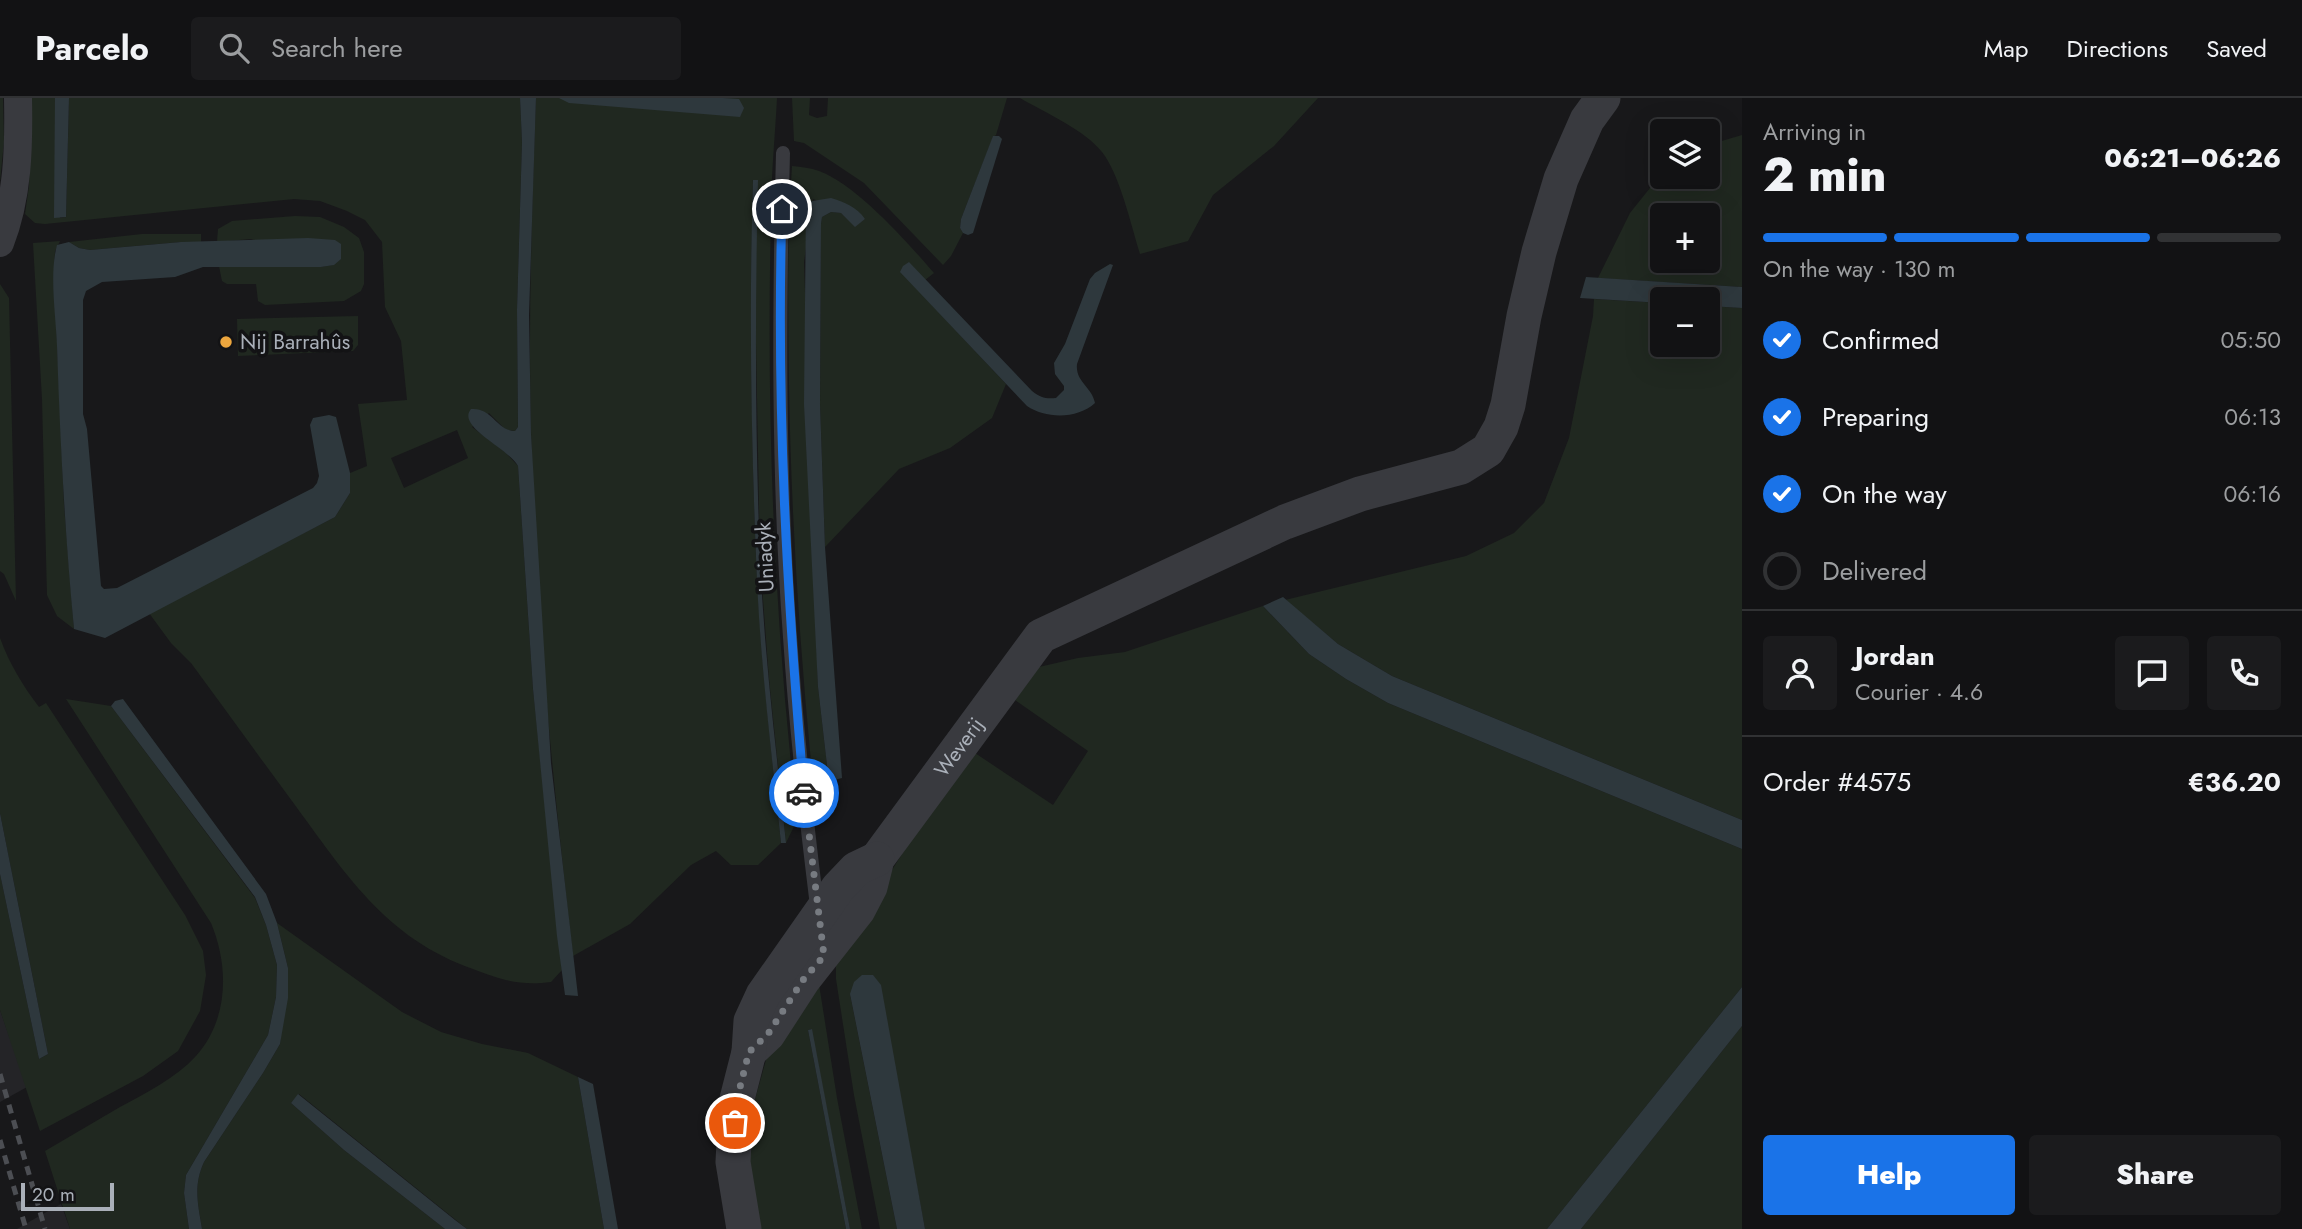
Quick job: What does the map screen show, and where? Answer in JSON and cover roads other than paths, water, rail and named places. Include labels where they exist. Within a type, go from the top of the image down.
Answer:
[{"type":"street","points":[[0,243],[14,192],[19,142],[18,98]]},
{"type":"street","name":"Weverij","points":[[749,1052],[768,1034],[803,980],[858,910],[870,887],[877,859],[1041,636],[1286,522],[1360,494],[1461,467],[1489,450],[1501,427],[1508,405],[1539,252],[1561,179],[1587,120],[1603,98]]},
{"type":"street","name":"Weverij","points":[[744,1229],[733,1162],[736,1103],[749,1052],[751,1021],[763,995],[838,888],[856,869],[877,859]]},
{"type":"lane","name":"Uniadyk","points":[[783,153],[779,335],[783,517],[794,689],[824,956]]},
{"type":"railway","points":[[0,1074],[45,1229]]},
{"type":"railway","points":[[0,1140],[26,1229]]},
{"type":"place","name":"Nij Barrahûs","points":[[226,342]]}]
